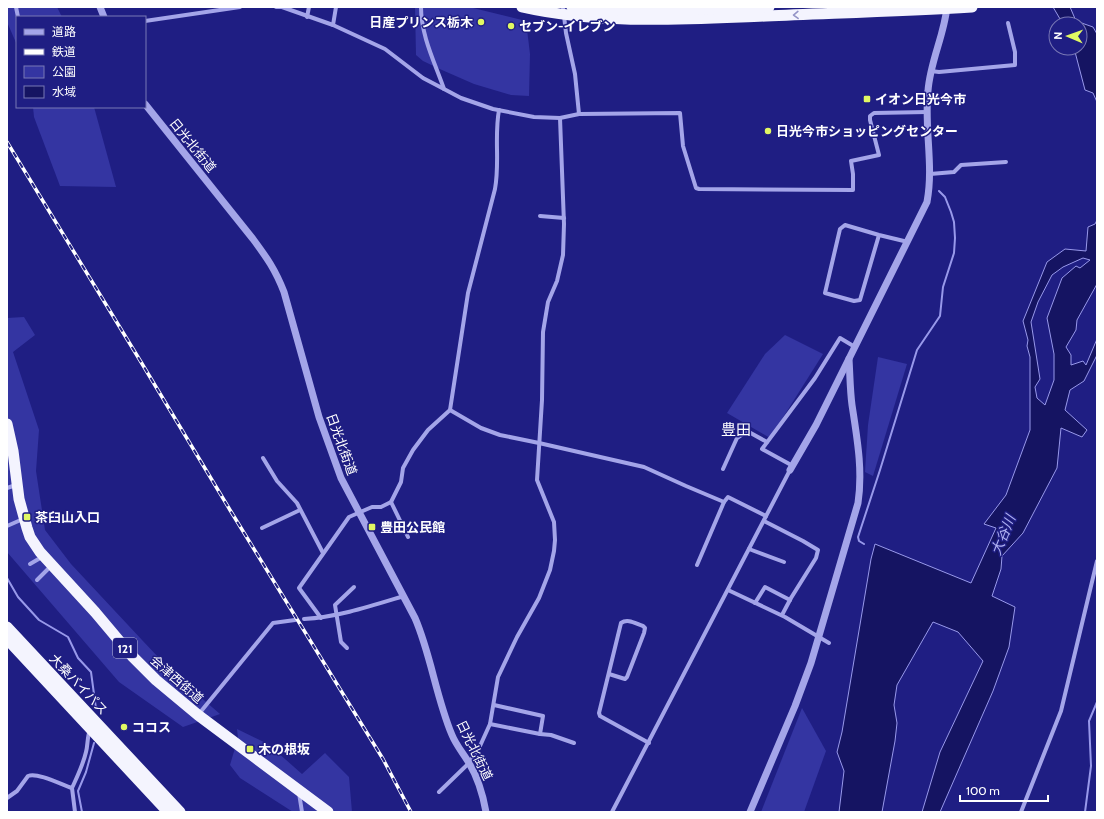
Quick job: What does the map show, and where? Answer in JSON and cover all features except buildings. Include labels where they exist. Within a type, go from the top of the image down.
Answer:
[{"type":"highway","points":[[522,7],[566,10],[630,11],[769,7]]},
{"type":"highway","points":[[566,10],[604,18],[653,19],[972,7]]},
{"type":"highway","name":"会津西街道","points":[[7,424],[13,451],[12,486],[30,537],[51,566],[95,612],[144,669],[198,715],[328,812]]},
{"type":"highway","name":"大桑バイパス","points":[[7,627],[168,812]]},
{"type":"highway","name":"大桑バイパス","points":[[7,639],[180,812]]},
{"type":"street","points":[[146,21],[240,7]]},
{"type":"street","points":[[276,7],[333,25],[385,49],[423,78],[461,98],[499,110],[534,117],[560,118],[579,114],[680,113],[682,146],[696,188],[699,189],[853,190],[853,174],[850,161],[879,155],[870,116],[874,113],[927,112]]},
{"type":"street","points":[[307,17],[309,7]]},
{"type":"street","points":[[333,25],[336,7]]},
{"type":"street","points":[[421,7],[426,40],[444,89]]},
{"type":"street","points":[[612,812],[791,468],[816,425],[927,202],[930,174],[927,93],[931,71],[945,22],[947,8]]},
{"type":"street","points":[[566,10],[566,33],[576,74],[579,114]]},
{"type":"street","points":[[931,71],[939,72],[1015,65],[1015,52],[1008,23]]},
{"type":"street","name":"日光北街道","points":[[146,105],[253,239],[277,273],[284,292],[319,418],[341,478],[404,596],[421,632],[452,736],[469,763],[480,786],[486,812]]},
{"type":"street","points":[[321,618],[299,588],[349,517],[372,507],[380,507],[391,502],[401,482],[403,468],[413,450],[428,430],[450,410],[468,293],[496,190],[498,173],[496,123],[499,110]]},
{"type":"street","points":[[439,792],[469,763],[480,746],[490,724],[498,677],[517,637],[539,598],[550,570],[556,540],[554,522],[537,480],[543,332],[548,302],[557,281],[563,256],[564,218],[560,118]]},
{"type":"street","points":[[930,174],[954,172],[961,166],[1006,162]]},
{"type":"street","points":[[540,216],[564,218]]},
{"type":"street","points":[[879,235],[860,300],[854,301],[825,293],[840,230],[845,225],[908,242]]},
{"type":"street","points":[[791,468],[762,449],[816,378],[840,338],[855,346]]},
{"type":"street","points":[[750,812],[795,706],[811,664],[860,491],[861,478],[859,452],[852,404],[849,359]]},
{"type":"street","points":[[450,410],[490,432],[644,467],[724,502]]},
{"type":"street","points":[[723,469],[737,438],[747,431],[767,442]]},
{"type":"street","points":[[263,458],[277,480],[297,503],[323,553]]},
{"type":"street","points":[[697,565],[724,502],[728,497],[803,540],[818,550],[816,558],[782,615]]},
{"type":"street","points":[[391,502],[408,537]]},
{"type":"street","points":[[262,528],[300,510]]},
{"type":"street","points":[[7,526],[24,518]]},
{"type":"street","points":[[749,549],[784,562]]},
{"type":"street","points":[[30,564],[43,556]]},
{"type":"street","points":[[1021,812],[1061,711],[1097,561]]},
{"type":"street","points":[[37,580],[51,566]]},
{"type":"street","points":[[347,648],[341,642],[335,605],[354,586]]},
{"type":"street","points":[[755,603],[765,587],[790,600]]},
{"type":"street","points":[[728,590],[782,615],[829,643]]},
{"type":"street","points":[[304,619],[321,618],[356,610],[404,596]]},
{"type":"street","points":[[198,715],[273,623],[295,620]]},
{"type":"street","points":[[609,674],[625,678],[627,677],[644,632],[643,626],[626,620],[621,623],[609,674],[600,716],[649,743]]},
{"type":"street","points":[[494,705],[543,716],[540,734]]},
{"type":"street","points":[[490,724],[551,735],[574,743]]},
{"type":"street","points":[[75,812],[72,788],[80,772],[88,737],[93,725]]},
{"type":"street","points":[[7,798],[16,791],[28,776],[31,775],[72,788]]},
{"type":"street","points":[[298,791],[302,812]]},
{"type":"green space","points":[[7,7],[57,7],[62,16],[16,16],[16,43],[7,22]]},
{"type":"green space","points":[[415,7],[469,7],[526,21],[530,54],[529,96],[511,95],[474,84],[423,61],[416,55]]},
{"type":"green space","points":[[33,108],[94,108],[116,187],[60,186],[34,117]]},
{"type":"green space","points":[[24,317],[35,335],[13,352],[39,430],[36,471],[45,530],[71,564],[176,676],[220,714],[183,727],[119,682],[7,552],[7,318]]},
{"type":"green space","points":[[785,335],[823,354],[770,438],[727,413],[765,354]]},
{"type":"green space","points":[[878,357],[907,364],[873,476],[865,472],[868,425]]},
{"type":"green space","points":[[802,708],[826,751],[804,812],[761,812]]},
{"type":"green space","points":[[237,729],[268,744],[302,774],[325,753],[349,777],[352,812],[293,812],[240,778],[230,765],[238,738]]},
{"type":"water","points":[[1053,7],[1070,7],[1074,16],[1058,16]]},
{"type":"water","points":[[1088,25],[1093,27],[1097,34],[1097,102],[1093,93],[1085,90],[1076,56],[1088,56]]},
{"type":"water","name":"大谷川","points":[[1097,220],[1097,284],[1077,320],[1076,330],[1066,347],[1071,355],[1071,365],[1083,361],[1086,365],[1097,339],[1097,355],[1084,381],[1070,390],[1065,410],[1087,430],[1082,437],[1061,428],[1057,468],[1023,533],[1002,556],[1001,569],[992,596],[1015,607],[1009,647],[993,691],[940,812],[922,812],[940,752],[983,661],[958,632],[933,622],[897,685],[894,705],[897,723],[895,741],[882,812],[839,812],[844,771],[837,752],[842,732],[871,559],[875,544],[971,583],[996,528],[984,524],[1006,495],[1030,430],[1030,357],[1027,346],[1028,340],[1023,321],[1047,262],[1065,249],[1086,251],[1088,227],[1095,224]],"holes":[[[1083,258],[1090,260],[1080,268],[1076,266],[1062,278],[1047,318],[1054,354],[1054,380],[1045,405],[1037,398],[1035,387],[1040,379],[1031,322],[1038,302],[1052,275],[1063,267]]]},
{"type":"waterway","points":[[864,544],[859,541],[858,537],[917,350],[940,316],[943,287],[954,253],[954,222],[945,197],[939,191]]},
{"type":"waterway","points":[[7,578],[18,597],[39,620],[68,637],[78,658],[91,672],[96,709]]},
{"type":"waterway","points":[[1085,812],[1091,766],[1089,721],[1097,702]]},
{"type":"waterway","points":[[82,812],[78,791],[86,772],[94,743]]},
{"type":"railway","points":[[7,142],[383,759],[411,812]]},
{"type":"place","name":"日産プリンス栃木","points":[[481,22]]},
{"type":"place","name":"セブン-イレブン","points":[[511,26]]},
{"type":"place","name":"イオン日光今市","points":[[867,99]]},
{"type":"place","name":"日光今市ショッピングセンター","points":[[768,131]]},
{"type":"place","name":"茶臼山入口","points":[[27,517]]},
{"type":"place","name":"豊田公民館","points":[[372,527]]},
{"type":"place","name":"ココス","points":[[124,727]]},
{"type":"place","name":"木の根坂","points":[[250,749]]},
{"type":"district","name":"豊田","points":[[736,430]]}]
